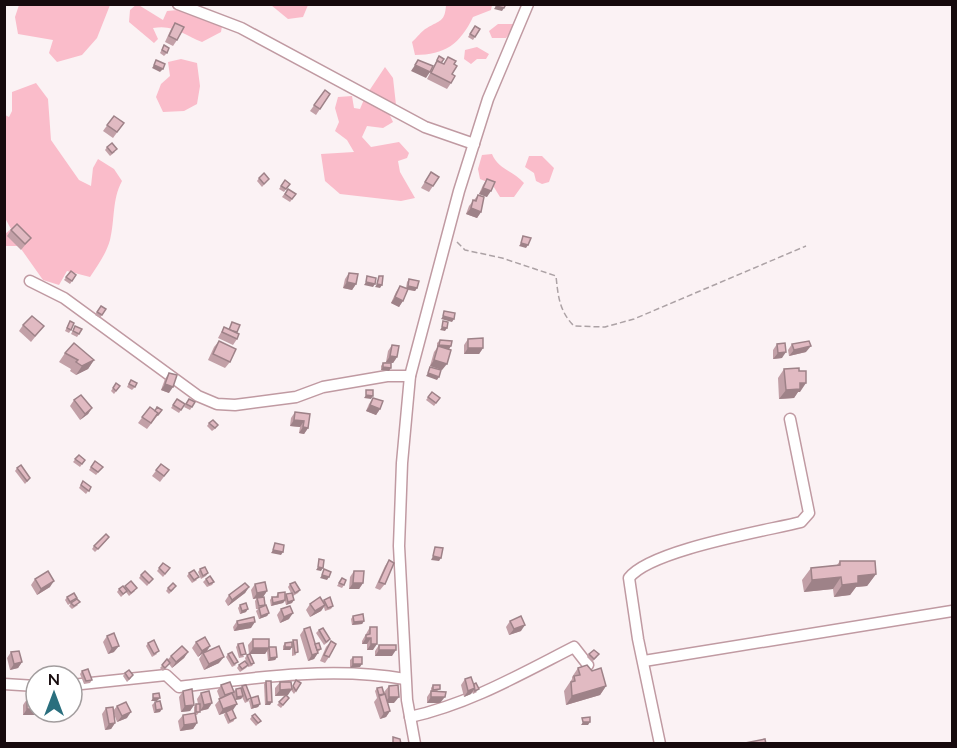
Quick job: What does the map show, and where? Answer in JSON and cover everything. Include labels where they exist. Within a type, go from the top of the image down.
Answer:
[{"type":"street","points":[[178,4],[241,28],[425,127],[474,144]]},
{"type":"street","points":[[415,744],[405,679],[399,546],[402,463],[410,376],[447,234],[488,99],[528,4]]},
{"type":"street","points":[[30,281],[64,298],[198,396],[217,404],[235,405],[297,397],[322,387],[387,376],[410,376]]},
{"type":"street","points":[[660,744],[629,587],[632,574],[682,551],[801,522],[807,518],[809,513],[790,419]]},
{"type":"street","points":[[644,661],[952,610]]},
{"type":"street","points":[[410,717],[439,711],[488,690],[574,647],[588,665]]},
{"type":"street","points":[[84,684],[166,675],[179,687],[259,678],[338,675],[377,674],[405,679]]},
{"type":"street","points":[[4,684],[24,685]]},
{"type":"path","points":[[447,234],[465,250],[502,258],[556,276],[560,305],[574,326],[584,327],[605,327],[634,319],[806,246]]},
{"type":"shaded area","points":[[19,4],[110,5],[97,38],[82,55],[57,62],[49,53],[53,40],[18,34],[15,17]]},
{"type":"shaded area","points":[[137,4],[163,20],[167,11],[178,10],[222,26],[221,32],[202,42],[173,29],[153,28],[158,39],[154,43],[129,22],[130,10]]},
{"type":"shaded area","points":[[271,5],[308,5],[303,17],[288,19]]},
{"type":"shaded area","points":[[446,5],[492,5],[491,10],[473,17],[463,34],[450,46],[435,53],[415,55],[412,42],[425,29],[441,20]]},
{"type":"shaded area","points":[[498,24],[516,24],[506,38],[492,38],[489,31]]},
{"type":"shaded area","points":[[477,47],[489,54],[486,59],[477,59],[471,64],[464,59],[465,50]]},
{"type":"shaded area","points":[[181,59],[197,63],[200,86],[197,104],[184,111],[163,112],[156,97],[161,84],[170,76],[168,62]]},
{"type":"shaded area","points":[[385,67],[393,78],[396,105],[386,107],[393,122],[383,128],[367,126],[362,137],[371,147],[399,142],[409,153],[407,158],[398,161],[400,172],[415,198],[401,201],[340,194],[325,181],[321,154],[354,152],[347,140],[335,131],[339,122],[335,108],[338,97],[352,96],[354,108],[360,109],[365,97]]},
{"type":"shaded area","points":[[36,83],[48,99],[51,140],[79,180],[91,186],[93,168],[98,159],[114,169],[122,181],[117,195],[110,240],[101,259],[90,277],[67,271],[59,285],[43,280],[19,246],[5,246],[5,234],[11,229],[5,218],[5,115],[9,117],[12,111],[12,92]]},
{"type":"shaded area","points":[[492,154],[502,167],[524,183],[514,197],[500,197],[492,184],[480,179],[478,169],[482,155]]},
{"type":"shaded area","points":[[529,156],[542,156],[554,168],[549,182],[542,184],[536,181],[534,173],[525,167]]},
{"type":"building","points":[[496,4],[506,4],[504,8]]},
{"type":"building","points":[[175,23],[184,27],[177,40],[169,36]]},
{"type":"building","points":[[475,26],[480,29],[475,37],[470,34]]},
{"type":"building","points":[[164,45],[169,48],[167,53],[162,50]]},
{"type":"building","points":[[439,56],[444,59],[441,63],[437,60]]},
{"type":"building","points":[[448,57],[456,61],[454,64],[457,66],[452,74],[455,76],[451,83],[431,73],[437,61],[444,64]]},
{"type":"building","points":[[156,60],[165,64],[163,69],[154,65]]},
{"type":"building","points":[[418,60],[433,66],[430,72],[415,65]]},
{"type":"building","points":[[325,90],[330,94],[320,109],[314,105]]},
{"type":"building","points":[[114,116],[124,123],[117,132],[107,125]]},
{"type":"building","points":[[112,143],[117,149],[112,153],[107,147]]},
{"type":"building","points":[[431,172],[439,177],[433,186],[425,182]]},
{"type":"building","points":[[264,173],[269,179],[264,184],[259,178]]},
{"type":"building","points":[[487,179],[495,182],[491,191],[483,188]]},
{"type":"building","points":[[285,180],[290,184],[286,189],[281,186]]},
{"type":"building","points":[[288,189],[296,194],[292,199],[285,194]]},
{"type":"building","points":[[478,195],[484,197],[481,212],[471,208],[473,200],[476,201]]},
{"type":"building","points":[[17,224],[31,238],[25,244],[11,230]]},
{"type":"building","points":[[523,236],[531,238],[528,245],[521,243]]},
{"type":"building","points":[[71,271],[76,275],[72,281],[66,277]]},
{"type":"building","points":[[349,273],[358,274],[356,284],[347,282]]},
{"type":"building","points":[[367,276],[376,278],[375,284],[366,282]]},
{"type":"building","points":[[379,276],[383,276],[382,285],[377,284]]},
{"type":"building","points":[[409,279],[419,281],[417,288],[408,286]]},
{"type":"building","points":[[400,286],[408,289],[403,301],[395,297]]},
{"type":"building","points":[[101,306],[106,309],[102,315],[97,312]]},
{"type":"building","points":[[444,311],[455,313],[454,319],[443,316]]},
{"type":"building","points":[[32,316],[44,326],[35,336],[23,325]]},
{"type":"building","points":[[70,321],[74,323],[71,330],[67,328]]},
{"type":"building","points":[[443,321],[448,322],[447,328],[442,327]]},
{"type":"building","points":[[232,322],[240,325],[237,332],[229,330]]},
{"type":"building","points":[[75,326],[82,329],[79,334],[73,331]]},
{"type":"building","points":[[224,327],[239,334],[237,339],[222,332]]},
{"type":"building","points":[[483,338],[483,348],[468,348],[468,339]]},
{"type":"building","points":[[440,340],[452,341],[451,346],[439,345]]},
{"type":"building","points":[[219,341],[236,349],[230,362],[213,354]]},
{"type":"building","points":[[809,341],[811,346],[794,350],[792,344]]},
{"type":"building","points":[[74,343],[94,360],[82,366],[76,362],[78,360],[65,353]]},
{"type":"building","points":[[785,343],[786,352],[778,353],[777,344]]},
{"type":"building","points":[[392,345],[399,346],[397,357],[390,356]]},
{"type":"building","points":[[438,346],[451,350],[447,364],[434,360]]},
{"type":"building","points":[[383,363],[391,363],[391,368],[383,367]]},
{"type":"building","points":[[430,367],[441,370],[439,377],[428,373]]},
{"type":"building","points":[[799,368],[799,371],[806,371],[806,383],[800,383],[800,389],[786,390],[784,369]]},
{"type":"building","points":[[169,373],[177,375],[173,387],[165,384]]},
{"type":"building","points":[[131,380],[137,383],[135,387],[129,384]]},
{"type":"building","points":[[116,383],[120,386],[116,391],[113,388]]},
{"type":"building","points":[[366,390],[373,390],[373,396],[366,395]]},
{"type":"building","points":[[432,392],[440,398],[436,403],[428,397]]},
{"type":"building","points":[[81,395],[92,408],[85,414],[74,400]]},
{"type":"building","points":[[373,398],[383,401],[380,409],[370,405]]},
{"type":"building","points":[[177,399],[185,404],[181,410],[173,405]]},
{"type":"building","points":[[189,399],[195,402],[192,407],[186,404]]},
{"type":"building","points":[[150,407],[158,413],[151,423],[142,417]]},
{"type":"building","points":[[157,407],[162,410],[158,415],[155,411]]},
{"type":"building","points":[[295,412],[310,414],[308,428],[303,427],[304,421],[294,420]]},
{"type":"building","points":[[213,420],[218,425],[215,428],[209,423]]},
{"type":"building","points":[[79,455],[85,460],[82,464],[75,459]]},
{"type":"building","points":[[95,461],[103,467],[98,472],[91,467]]},
{"type":"building","points":[[161,464],[169,470],[164,476],[156,470]]},
{"type":"building","points":[[21,465],[30,478],[27,481],[17,468]]},
{"type":"building","points":[[83,481],[91,487],[89,491],[81,485]]},
{"type":"building","points":[[106,534],[109,537],[98,549],[94,546]]},
{"type":"building","points":[[275,543],[284,545],[283,552],[273,550]]},
{"type":"building","points":[[435,547],[443,548],[441,558],[433,556]]},
{"type":"building","points":[[319,559],[324,560],[323,568],[318,567]]},
{"type":"building","points":[[389,560],[394,563],[385,584],[379,582]]},
{"type":"building","points":[[840,561],[875,561],[876,574],[858,576],[858,583],[842,585],[841,577],[812,580],[811,568],[840,565]]},
{"type":"building","points":[[163,563],[170,568],[165,574],[159,568]]},
{"type":"building","points":[[205,567],[208,573],[203,576],[200,569]]},
{"type":"building","points":[[324,569],[331,572],[329,577],[322,575]]},
{"type":"building","points":[[194,570],[199,577],[194,580],[189,573]]},
{"type":"building","points":[[48,571],[54,581],[41,589],[35,579]]},
{"type":"building","points":[[145,571],[153,579],[149,583],[141,575]]},
{"type":"building","points":[[354,571],[364,571],[363,583],[353,583]]},
{"type":"building","points":[[210,576],[214,582],[209,584],[206,579]]},
{"type":"building","points":[[342,578],[346,580],[344,585],[339,583]]},
{"type":"building","points":[[131,581],[137,588],[131,593],[125,586]]},
{"type":"building","points":[[265,582],[267,591],[257,593],[255,584]]},
{"type":"building","points":[[295,582],[300,590],[295,593],[290,584]]},
{"type":"building","points":[[173,583],[176,586],[171,591],[168,588]]},
{"type":"building","points":[[245,583],[249,587],[232,600],[229,595]]},
{"type":"building","points":[[123,586],[127,591],[123,594],[119,589]]},
{"type":"building","points":[[285,592],[285,600],[273,603],[272,597],[278,597],[278,593]]},
{"type":"building","points":[[74,593],[77,598],[70,602],[67,597]]},
{"type":"building","points":[[292,593],[294,600],[288,602],[286,594]]},
{"type":"building","points":[[264,597],[265,605],[259,606],[257,598]]},
{"type":"building","points":[[320,597],[325,605],[315,611],[310,604]]},
{"type":"building","points":[[330,597],[333,606],[328,608],[324,600]]},
{"type":"building","points":[[77,599],[80,602],[74,606],[71,603]]},
{"type":"building","points":[[246,603],[248,609],[242,611],[240,605]]},
{"type":"building","points":[[266,605],[269,613],[261,616],[259,608]]},
{"type":"building","points":[[290,606],[293,613],[284,617],[281,609]]},
{"type":"building","points":[[363,614],[364,621],[354,622],[353,616]]},
{"type":"building","points":[[521,616],[525,625],[514,629],[510,621]]},
{"type":"building","points":[[254,617],[255,622],[238,625],[237,621]]},
{"type":"building","points":[[310,627],[318,653],[312,655],[304,629]]},
{"type":"building","points":[[370,627],[377,627],[377,644],[371,644],[371,638],[366,638],[366,635],[370,634]]},
{"type":"building","points":[[323,628],[330,639],[326,642],[319,630]]},
{"type":"building","points":[[114,633],[119,646],[112,648],[107,636]]},
{"type":"building","points":[[205,637],[210,646],[202,651],[196,642]]},
{"type":"building","points":[[253,639],[269,639],[269,648],[253,648]]},
{"type":"building","points":[[154,640],[159,651],[154,654],[148,643]]},
{"type":"building","points":[[293,640],[297,640],[298,652],[295,653]]},
{"type":"building","points":[[331,641],[336,644],[329,657],[324,655]]},
{"type":"building","points":[[292,642],[292,647],[285,647],[285,643]]},
{"type":"building","points":[[243,643],[246,654],[241,655],[238,644]]},
{"type":"building","points":[[319,643],[321,649],[317,650],[315,644]]},
{"type":"building","points":[[379,645],[396,645],[396,650],[379,650]]},
{"type":"building","points":[[182,646],[188,652],[176,662],[171,656]]},
{"type":"building","points":[[219,646],[224,657],[209,664],[203,653]]},
{"type":"building","points":[[269,647],[276,647],[277,657],[270,658]]},
{"type":"building","points":[[594,650],[599,654],[594,659],[589,654]]},
{"type":"building","points":[[19,651],[22,662],[14,664],[11,652]]},
{"type":"building","points":[[232,652],[238,662],[234,664],[228,654]]},
{"type":"building","points":[[250,654],[254,663],[251,664],[247,655]]},
{"type":"building","points":[[353,657],[362,657],[362,664],[353,664]]},
{"type":"building","points":[[167,659],[170,663],[165,668],[162,665]]},
{"type":"building","points":[[245,661],[248,665],[242,669],[239,665]]},
{"type":"building","points":[[587,665],[592,671],[601,668],[606,686],[572,696],[571,682],[575,681],[574,676],[580,675],[578,668]]},
{"type":"building","points":[[88,669],[92,680],[86,681],[84,670]]},
{"type":"building","points":[[129,670],[133,675],[129,679],[125,673]]},
{"type":"building","points":[[471,677],[475,688],[468,691],[465,679]]},
{"type":"building","points":[[296,680],[301,683],[296,691],[293,686]]},
{"type":"building","points":[[266,681],[271,681],[272,702],[267,702]]},
{"type":"building","points":[[230,682],[234,692],[225,695],[221,685]]},
{"type":"building","points":[[280,682],[291,682],[292,689],[280,690]]},
{"type":"building","points":[[246,685],[251,698],[247,700],[242,686]]},
{"type":"building","points":[[398,685],[399,697],[389,697],[389,686]]},
{"type":"building","points":[[433,685],[440,685],[440,689],[433,690]]},
{"type":"building","points":[[382,687],[384,694],[379,695],[377,688]]},
{"type":"building","points":[[241,688],[243,696],[237,697],[236,689]]},
{"type":"building","points":[[192,689],[194,705],[185,706],[183,691]]},
{"type":"building","points":[[209,691],[212,703],[204,705],[201,693]]},
{"type":"building","points":[[431,691],[446,692],[445,697],[431,697]]},
{"type":"building","points":[[159,693],[160,698],[153,698],[153,694]]},
{"type":"building","points":[[232,693],[237,704],[223,709],[219,699]]},
{"type":"building","points":[[385,694],[390,711],[384,713],[379,696]]},
{"type":"building","points":[[286,695],[289,698],[283,705],[279,702]]},
{"type":"building","points":[[258,696],[260,704],[253,706],[251,698]]},
{"type":"building","points":[[160,701],[162,709],[156,710],[155,702]]},
{"type":"building","points":[[126,702],[131,712],[122,716],[117,706]]},
{"type":"building","points":[[196,704],[200,704],[200,712],[196,712]]},
{"type":"building","points":[[113,707],[115,723],[109,724],[106,708]]},
{"type":"building","points":[[232,709],[236,718],[230,721],[226,712]]},
{"type":"building","points":[[195,713],[197,723],[184,725],[183,715]]},
{"type":"building","points":[[255,714],[261,721],[258,723],[252,716]]},
{"type":"building","points":[[590,717],[590,722],[583,722],[582,718]]},
{"type":"building","points":[[393,737],[400,739],[401,744],[393,744]]},
{"type":"building","points":[[765,739],[766,744],[740,744]]}]
